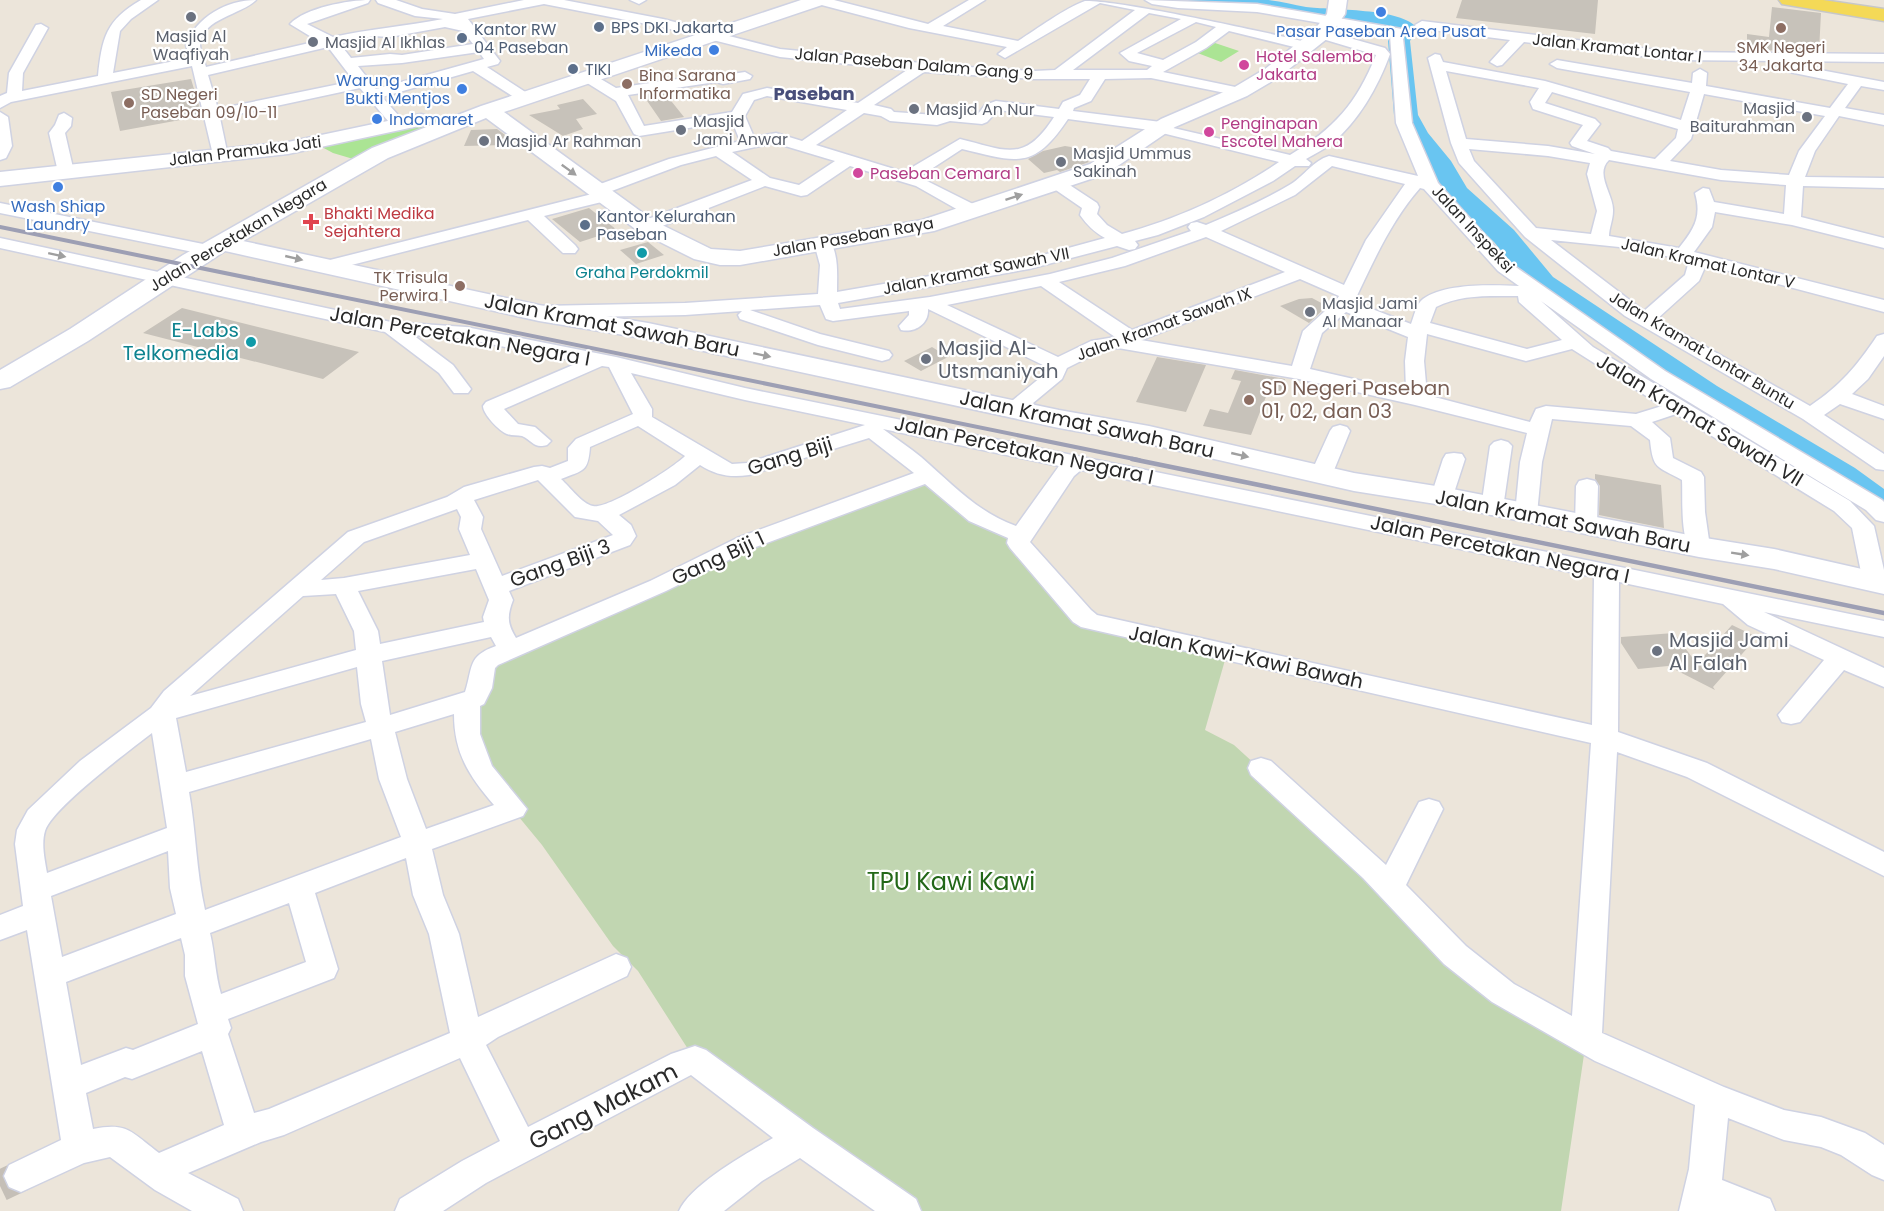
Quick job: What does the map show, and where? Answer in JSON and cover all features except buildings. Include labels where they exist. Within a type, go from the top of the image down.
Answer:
[{"type":"main road","points":[[488,110],[819,0]]},
{"type":"main road","points":[[1788,0],[1884,15]]},
{"type":"main road","name":"Jalan Paseban Raya","points":[[488,110],[646,226],[703,254],[720,258],[740,258],[918,228],[1101,167],[1159,128],[1240,92],[1272,72],[1329,21]]},
{"type":"main road","name":"Jalan Pramuka Jati","points":[[0,179],[288,148],[465,110],[488,110]]},
{"type":"main road","name":"Jalan Percetakan Negara","points":[[0,381],[79,335],[215,247],[381,153],[488,110]]},
{"type":"main road","points":[[355,135],[377,144],[381,153]]},
{"type":"main road","name":"Jalan Kramat Sawah Baru","points":[[215,247],[328,266],[539,313],[648,331],[1014,409],[1149,435],[1321,475],[1442,496],[1492,508],[1699,547],[1774,559],[1879,583]]},
{"type":"street","points":[[105,97],[102,80],[110,35],[116,24],[133,9],[150,0]]},
{"type":"street","points":[[220,156],[212,115],[193,45],[200,28],[249,0]]},
{"type":"street","points":[[304,48],[298,32],[301,26],[314,16],[356,0]]},
{"type":"street","points":[[212,115],[367,89],[494,61],[462,22],[420,13],[382,0]]},
{"type":"street","points":[[0,104],[6,98],[102,80],[272,58],[304,48],[379,31],[390,33],[462,22],[503,4],[544,0]]},
{"type":"street","name":"Jalan Paseban Dalam Gang 9","points":[[544,0],[613,13],[780,53],[1034,75],[1151,74],[1240,92]]},
{"type":"street","points":[[613,13],[639,0]]},
{"type":"street","points":[[819,0],[909,24],[1019,45]]},
{"type":"street","points":[[932,27],[978,0]]},
{"type":"street","points":[[975,70],[1096,0]]},
{"type":"street","points":[[1102,0],[1149,4],[1225,27],[1329,21]]},
{"type":"street","name":"Jalan Inspeksi","points":[[1259,0],[1329,21]]},
{"type":"street","points":[[1059,74],[1149,4]]},
{"type":"street","name":"Jalan Inspeksi","points":[[1149,4],[1232,5],[1396,32],[1404,123],[1423,183],[1504,267],[1658,375],[1874,505],[1884,515]]},
{"type":"street","points":[[1166,65],[1134,58],[1127,53],[1194,18]]},
{"type":"street","name":"Jalan Kramat Sawah VII","points":[[751,310],[1029,264],[1120,240],[1181,219],[1267,178],[1325,141],[1355,109],[1376,74],[1383,54],[1329,21]]},
{"type":"street","name":"Jalan Kramat Lontar I","points":[[1422,25],[1694,57],[1884,58]]},
{"type":"street","points":[[301,26],[331,42],[367,89],[399,124]]},
{"type":"street","name":"Jalan Paseban Dalam Gang 9","points":[[1151,74],[1201,45],[1225,27]]},
{"type":"street","points":[[14,97],[16,72],[41,28]]},
{"type":"street","points":[[1497,62],[1521,38]]},
{"type":"street","points":[[1570,42],[1537,102],[1538,106],[1592,124],[1578,143],[1602,151],[1603,157],[1595,169],[1605,211],[1599,231],[1600,239]]},
{"type":"street","points":[[348,63],[390,58],[402,59],[483,47]]},
{"type":"street","points":[[1660,163],[1683,139],[1698,89],[1700,71],[1694,57]]},
{"type":"street","points":[[1769,57],[1768,62],[1774,65],[1884,86]]},
{"type":"street","name":"Jalan Kramat Lontar Buntu","points":[[1546,86],[1437,61],[1459,143],[1467,163],[1531,233],[1565,262],[1645,320],[1810,415],[1884,464]]},
{"type":"street","points":[[1557,64],[1884,120]]},
{"type":"street","points":[[474,65],[525,98]]},
{"type":"street","points":[[728,66],[745,76],[759,93]]},
{"type":"street","points":[[803,147],[921,67]]},
{"type":"street","points":[[615,93],[718,77],[723,80],[745,76]]},
{"type":"street","points":[[1099,76],[1086,98],[1068,105],[1064,114],[1053,130],[1024,154],[960,144],[921,132],[937,120],[949,116],[982,118],[990,108],[996,105],[1064,114],[1159,128],[1293,160],[1423,183]]},
{"type":"street","points":[[589,78],[622,98],[639,131],[737,116]]},
{"type":"street","points":[[1792,220],[1795,181],[1807,151],[1857,81]]},
{"type":"street","points":[[1546,86],[1687,126]]},
{"type":"street","points":[[737,116],[745,100],[759,93],[782,93],[859,109],[886,112],[890,116],[937,120]]},
{"type":"street","points":[[737,116],[749,143]]},
{"type":"street","points":[[0,117],[4,146],[0,155]]},
{"type":"street","points":[[64,118],[63,126],[57,134],[66,172]]},
{"type":"street","points":[[692,123],[716,152],[764,181],[803,190],[847,161]]},
{"type":"street","points":[[328,266],[531,214],[601,193],[665,165],[776,138],[930,187],[973,211]]},
{"type":"street","points":[[1459,143],[1660,163],[1701,173],[1825,183],[1884,183]]},
{"type":"street","points":[[904,179],[960,144]]},
{"type":"street","points":[[823,243],[829,265],[827,299],[833,315],[923,303],[1045,281],[1144,254],[1206,231],[1302,184],[1325,165]]},
{"type":"street","points":[[1645,320],[1693,277],[1691,256],[1707,224],[1708,206],[1702,190],[1701,173]]},
{"type":"street","points":[[646,226],[764,181]]},
{"type":"street","points":[[1056,183],[1091,207],[1088,215],[1101,229],[1144,254]]},
{"type":"street","points":[[1299,373],[1313,330],[1346,299],[1375,240],[1402,198],[1423,183]]},
{"type":"street","points":[[1708,206],[1792,220],[1884,243]]},
{"type":"street","points":[[0,208],[215,247]]},
{"type":"street","points":[[531,214],[569,249]]},
{"type":"street","points":[[1181,219],[1282,263],[1346,299],[1419,330],[1506,348],[1526,355],[1576,342]]},
{"type":"street","name":"Jalan Kramat Lontar V","points":[[1531,233],[1600,239],[1691,256],[1884,306]]},
{"type":"street","name":"Jalan Percetakan Negara I","points":[[0,243],[391,328],[456,332],[608,362],[875,425],[1077,462],[1884,629]]},
{"type":"street","name":"Jalan Kramat Sawah VII","points":[[1504,267],[1518,291],[1586,351],[1842,506],[1858,519],[1863,526],[1879,583]]},
{"type":"street","name":"Jalan Kramat Sawah IX","points":[[1014,409],[1055,375],[1055,367],[1098,345],[1124,340],[1299,273]]},
{"type":"street","points":[[1045,281],[1124,340],[1299,373],[1417,399],[1538,430]]},
{"type":"street","points":[[908,285],[923,303],[1058,365]]},
{"type":"street","points":[[1417,399],[1413,357],[1428,304],[1434,300],[1483,291],[1518,291]]},
{"type":"street","points":[[908,326],[918,317],[923,303]]},
{"type":"street","points":[[539,313],[718,306],[751,310],[791,330],[882,355]]},
{"type":"street","points":[[391,328],[446,369],[461,389]]},
{"type":"street","points":[[1810,415],[1839,396],[1868,368],[1884,340]]},
{"type":"street","points":[[540,441],[528,431],[512,429],[492,410],[493,406],[608,362],[642,409],[643,414],[640,419],[583,442],[579,448],[580,461],[576,466],[549,476]]},
{"type":"street","points":[[1839,396],[1884,413]]},
{"type":"street","points":[[1526,514],[1531,462],[1543,413],[1637,420],[1678,407]]},
{"type":"street","name":"Gang Biji","points":[[640,419],[698,455],[731,471],[746,470],[875,425]]},
{"type":"street","points":[[1637,420],[1660,438],[1663,461],[1693,477],[1694,512],[1699,547]]},
{"type":"street","points":[[875,425],[977,516],[1021,535],[1066,471],[1077,462]]},
{"type":"street","points":[[1321,475],[1340,431]]},
{"type":"street","points":[[1492,508],[1501,446]]},
{"type":"street","name":"Gang Biji 3","points":[[496,587],[621,540],[625,536],[623,530],[605,515],[687,467],[698,455]]},
{"type":"street","points":[[1442,496],[1454,459]]},
{"type":"street","points":[[79,1148],[37,901],[30,836],[32,827],[40,814],[110,753],[162,713],[173,697],[356,537],[463,498],[472,492],[542,472],[549,476],[583,512],[605,515]]},
{"type":"street","name":"Gang Biji 1","points":[[467,701],[475,698],[478,692],[482,666],[497,654],[658,586],[745,543],[929,475]]},
{"type":"street","points":[[1586,525],[1587,486]]},
{"type":"street","points":[[463,498],[472,517],[470,529],[501,600],[495,617],[497,627],[511,650]]},
{"type":"street","name":"Jalan Kawi-Kawi Bawah","points":[[1021,535],[1018,543],[1021,548],[1082,616],[1101,625],[1605,737],[1697,770],[1884,865]]},
{"type":"street","points":[[299,589],[344,586],[484,560]]},
{"type":"street","points":[[1586,1041],[1605,737],[1607,583],[1605,571]]},
{"type":"street","points":[[344,586],[366,631],[374,704],[393,779],[417,843],[428,895],[444,934],[467,1040],[521,1148]]},
{"type":"street","points":[[1729,596],[1757,619],[1884,678]]},
{"type":"street","points":[[162,713],[369,655],[497,627]]},
{"type":"street","points":[[1791,715],[1840,658]]},
{"type":"street","points":[[50,975],[299,888],[513,809],[480,770],[467,734],[467,701],[173,786]]},
{"type":"street","points":[[162,713],[182,834],[185,888],[200,955],[200,976],[243,1133]]},
{"type":"street","points":[[1261,768],[1390,887],[1455,955],[1503,993],[1586,1041],[1712,1097],[1784,1125],[1821,1132],[1853,1144],[1884,1164]]},
{"type":"street","points":[[1390,887],[1429,809]]},
{"type":"street","points":[[0,928],[37,901],[182,834]]},
{"type":"street","points":[[68,1085],[126,1062],[132,1065],[211,1022],[323,969],[299,888]]},
{"type":"street","points":[[156,1170],[243,1133],[272,1124],[467,1040],[487,1027],[616,967]]},
{"type":"street","name":"Gang Makam","points":[[412,1211],[474,1172],[682,1064],[695,1060],[801,1139],[904,1211]]},
{"type":"street","points":[[1712,1097],[1710,1147],[1700,1200],[1758,1211]]},
{"type":"street","points":[[696,1211],[750,1170],[801,1139]]},
{"type":"street","points":[[21,1176],[79,1148],[115,1140],[156,1170],[226,1211]]},
{"type":"green space","points":[[1212,42],[1239,51],[1221,62],[1195,52]]},
{"type":"green space","points":[[437,118],[446,120],[360,161],[333,153],[320,146]]},
{"type":"green space","name":"TPU Kawi Kawi","points":[[929,475],[1021,535],[1082,616],[1227,653],[1205,730],[1234,745],[1390,887],[1586,1041],[1561,1211],[905,1211],[695,1060],[638,971],[613,946],[542,845],[480,770],[475,697],[481,666],[745,543]]},
{"type":"water","points":[[1803,445],[1884,496],[1884,510],[1792,452]]},
{"type":"waterway","points":[[1169,0],[1244,2],[1306,13],[1380,20],[1396,23],[1406,28],[1399,41],[1406,115],[1418,136],[1439,161],[1457,192],[1504,236],[1543,283],[1706,393],[1843,475],[1884,505]]},
{"type":"tunnel","points":[[0,1186],[21,1176]]},
{"type":"railway","points":[[0,227],[1139,460]]},
{"type":"railway","points":[[1132,459],[1884,613]]},
{"type":"place","name":"Pasar Paseban Area Pusat","points":[[1381,12]]},
{"type":"place","name":"Masjid Al Waqfiyah","points":[[191,17]]},
{"type":"place","name":"BPS DKI Jakarta","points":[[599,27]]},
{"type":"place","name":"SMK Negeri 34 Jakarta","points":[[1781,28]]},
{"type":"place","name":"Kantor RW 04 Paseban","points":[[462,38]]},
{"type":"place","name":"Masjid Al Ikhlas","points":[[313,42]]},
{"type":"place","name":"Mikeda","points":[[714,50]]},
{"type":"place","name":"Hotel Salemba Jakarta","points":[[1244,65]]},
{"type":"place","name":"TIKI","points":[[573,69]]},
{"type":"place","name":"Bina Sarana Informatika","points":[[627,84]]},
{"type":"place","name":"Warung Jamu Bukti Mentjos","points":[[462,89]]},
{"type":"place","name":"SD Negeri Paseban 09/10-11","points":[[129,103]]},
{"type":"place","name":"Masjid An Nur","points":[[914,109]]},
{"type":"place","name":"Masjid Baiturahman","points":[[1807,117]]},
{"type":"place","name":"Indomaret","points":[[377,119]]},
{"type":"place","name":"Masjid Jami Anwar","points":[[681,130]]},
{"type":"place","name":"Penginapan Escotel Mahera","points":[[1209,132]]},
{"type":"place","name":"Masjid Ar Rahman","points":[[484,141]]},
{"type":"place","name":"Masjid Ummus Sakinah","points":[[1061,162]]},
{"type":"place","name":"Paseban Cemara 1","points":[[858,173]]},
{"type":"place","name":"Wash Shiap Laundry","points":[[58,187]]},
{"type":"place","name":"Bhakti Medika Sejahtera","points":[[311,222]]},
{"type":"place","name":"Kantor Kelurahan Paseban","points":[[585,225]]},
{"type":"place","name":"Graha Perdokmil","points":[[642,253]]},
{"type":"place","name":"TK Trisula Perwira 1","points":[[460,286]]},
{"type":"place","name":"Masjid Jami Al Manaar","points":[[1310,312]]},
{"type":"place","name":"E-Labs Telkomedia","points":[[251,342]]},
{"type":"place","name":"Masjid Al- Utsmaniyah","points":[[926,359]]},
{"type":"place","name":"SD Negeri Paseban 01, 02, dan 03","points":[[1249,400]]},
{"type":"place","name":"Masjid Jami Al Falah","points":[[1657,651]]},
{"type":"district","name":"Paseban","points":[[814,93]]}]
